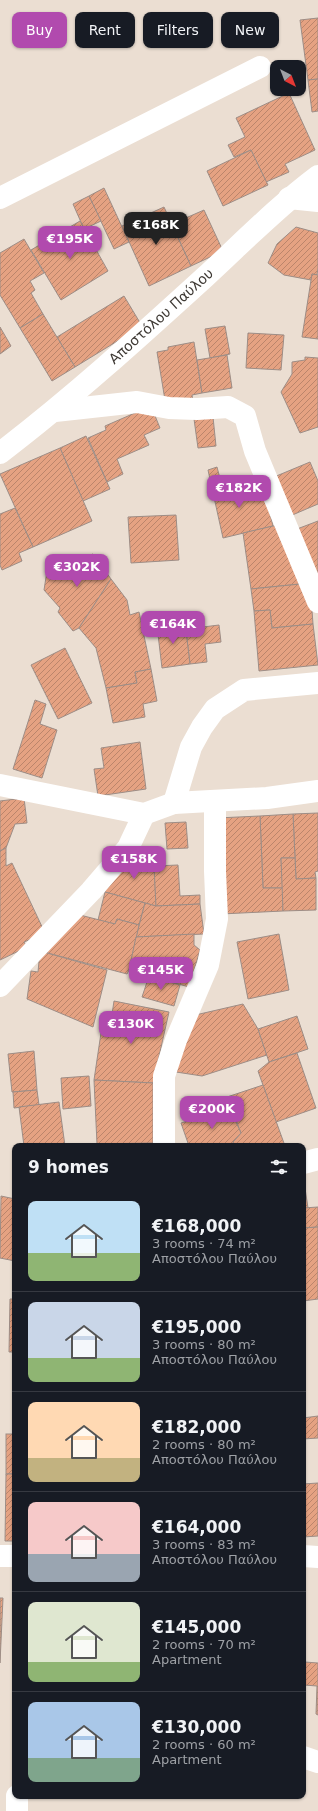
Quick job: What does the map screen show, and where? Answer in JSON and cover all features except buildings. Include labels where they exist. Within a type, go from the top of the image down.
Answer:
[{"type":"street","points":[[0,198],[260,67]]},
{"type":"street","name":"Αποστόλου Παύλου","points":[[0,453],[55,411],[132,343],[289,198],[318,176]]},
{"type":"street","points":[[289,198],[318,201]]},
{"type":"street","points":[[55,411],[137,402],[169,408],[197,409],[228,407],[245,416],[255,452],[318,602]]},
{"type":"street","points":[[174,803],[191,747],[202,727],[216,709],[244,690],[318,683]]},
{"type":"street","points":[[0,785],[144,814],[174,803],[267,798],[318,791]]},
{"type":"street","points":[[164,1143],[164,1076],[176,1040],[208,965],[217,919],[215,801]]},
{"type":"street","points":[[0,986],[91,891],[128,848],[144,814]]},
{"type":"street","points":[[306,1162],[318,1159]]},
{"type":"street","points":[[0,1556],[12,1556]]},
{"type":"street","points":[[306,1556],[318,1556]]},
{"type":"street","points":[[306,1758],[318,1762]]},
{"type":"street","points":[[17,1799],[17,1811]]}]
